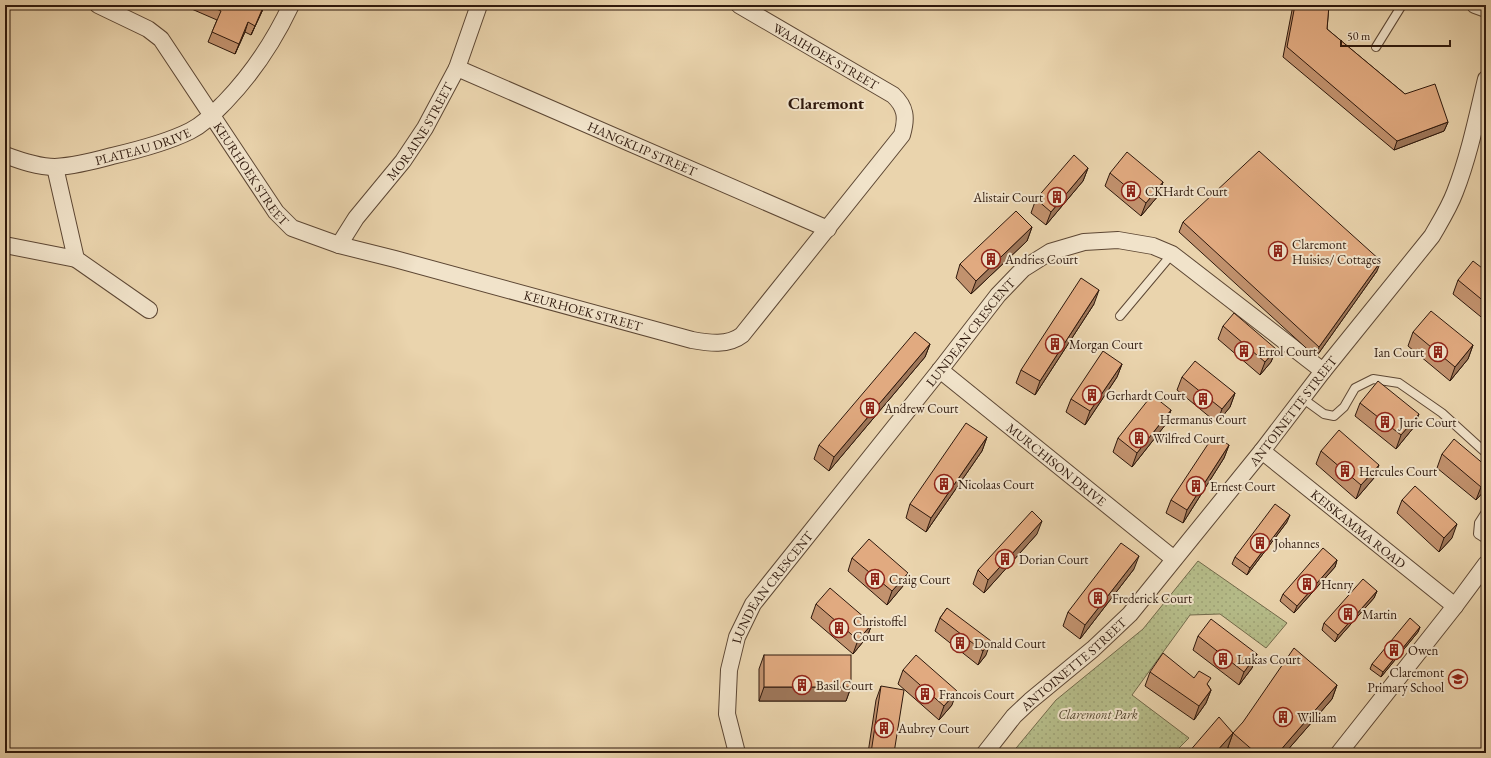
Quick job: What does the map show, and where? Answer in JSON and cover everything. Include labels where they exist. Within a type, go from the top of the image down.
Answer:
[{"type":"street","name":"KEURHOEK STREET","points":[[98,5],[148,29],[161,39],[276,212],[285,223],[292,228],[302,233],[339,244],[692,340],[708,343],[730,341],[742,335],[902,136],[905,127],[905,114]]},
{"type":"street","name":"PLATEAU DRIVE","points":[[5,155],[23,162],[55,166],[81,163],[136,151],[172,139],[190,131],[212,116],[250,74],[260,60],[291,5]]},
{"type":"street","name":"MORAINE STREET","points":[[339,244],[356,218],[403,161],[425,128],[457,68],[479,5]]},
{"type":"street","name":"WAAIHOEK STREET","points":[[739,5],[893,95],[901,103],[905,114]]},
{"type":"street","points":[[1475,5],[1486,9]]},
{"type":"street","name":"HANGKLIP STREET","points":[[457,68],[828,229]]},
{"type":"street","name":"ANTOINETTE STREET","points":[[985,753],[1014,716],[1098,645],[1130,614],[1419,253],[1443,217],[1455,193],[1466,159],[1486,79]]},
{"type":"street","points":[[55,166],[76,258]]},
{"type":"street","name":"LUNDEAN CRESCENT","points":[[737,753],[726,714],[729,670],[737,637],[753,604],[998,295],[1024,269],[1050,252],[1084,242],[1118,240],[1152,246],[1172,254],[1323,371]]},
{"type":"street","points":[[5,246],[76,258],[150,310]]},
{"type":"street","name":"MURCHISON DRIVE","points":[[940,370],[1174,559]]},
{"type":"street","name":"KEISKAMMA ROAD","points":[[1262,451],[1455,606]]},
{"type":"street","points":[[1339,753],[1455,606],[1486,564]]},
{"type":"lane","points":[[1376,47],[1402,5]]},
{"type":"lane","points":[[1120,316],[1172,254]]},
{"type":"lane","points":[[1302,398],[1324,414],[1334,416],[1344,407],[1355,388],[1373,379],[1399,383],[1442,413],[1486,453]]},
{"type":"lane","points":[[1486,512],[1479,523],[1478,534],[1486,539]]},
{"type":"green space","name":"Claremont Park","points":[[1198,561],[1287,623],[1266,648],[1220,614],[1190,615],[1132,695],[1189,738],[1174,753],[1012,753],[1056,700],[1143,629]]},
{"type":"building","points":[[209,5],[264,5],[255,26],[248,22],[239,44],[212,32],[221,11]]},
{"type":"building","points":[[1295,5],[1329,5],[1327,29],[1405,94],[1435,84],[1448,122],[1397,141],[1287,47]]},
{"type":"building","name":"Claremont Huisies/ Cottages","points":[[1259,151],[1381,261],[1319,347],[1183,222]]},
{"type":"building","points":[[1127,152],[1163,182],[1146,203],[1110,173]]},
{"type":"building","points":[[1074,155],[1088,168],[1051,212],[1036,199]]},
{"type":"building","points":[[1016,211],[1032,227],[976,281],[960,264]]},
{"type":"building","points":[[1473,261],[1486,271],[1486,303],[1458,280]]},
{"type":"building","name":"Morgan Court","points":[[1081,278],[1099,290],[1040,381],[1021,370]]},
{"type":"building","points":[[1431,311],[1473,345],[1455,367],[1413,332]]},
{"type":"building","points":[[1234,313],[1276,349],[1265,362],[1223,326]]},
{"type":"building","name":"Andrew Court","points":[[915,332],[930,344],[834,457],[819,445]]},
{"type":"building","name":"Gerhardt Court","points":[[1103,351],[1122,364],[1090,411],[1071,399]]},
{"type":"building","points":[[1195,361],[1235,393],[1222,409],[1182,377]]},
{"type":"building","points":[[1378,381],[1419,414],[1401,435],[1360,403]]},
{"type":"building","points":[[1152,395],[1171,410],[1137,453],[1118,438]]},
{"type":"building","name":"Nicolaas Court","points":[[966,423],[987,437],[931,518],[910,504]]},
{"type":"building","points":[[1339,430],[1379,465],[1361,485],[1321,451]]},
{"type":"building","name":"Ernest Court","points":[[1214,435],[1229,445],[1187,510],[1171,500]]},
{"type":"building","points":[[1454,439],[1486,466],[1486,481],[1481,487],[1442,454]]},
{"type":"building","points":[[1415,486],[1457,524],[1444,538],[1402,500]]},
{"type":"building","name":"Johannes","points":[[1275,504],[1290,515],[1250,568],[1235,557]]},
{"type":"building","points":[[1032,511],[1042,521],[988,580],[978,570]]},
{"type":"building","points":[[869,539],[908,573],[892,591],[852,558]]},
{"type":"building","name":"Frederick Court","points":[[1121,543],[1139,556],[1085,625],[1068,612]]},
{"type":"building","name":"Henry","points":[[1323,548],[1337,560],[1297,606],[1283,594]]},
{"type":"building","name":"Martin","points":[[1363,579],[1377,591],[1338,635],[1324,623]]},
{"type":"building","points":[[830,588],[872,624],[858,640],[816,604]]},
{"type":"building","points":[[947,608],[991,641],[983,651],[940,618]]},
{"type":"building","name":"Owen","points":[[1410,618],[1420,627],[1383,672],[1372,664]]},
{"type":"building","points":[[1211,619],[1257,654],[1244,672],[1198,636]]},
{"type":"building","name":"William","points":[[1294,648],[1337,685],[1278,753],[1256,753],[1233,733],[1243,722]]},
{"type":"building","points":[[1163,653],[1194,678],[1199,671],[1211,678],[1207,684],[1211,690],[1199,706],[1150,672]]},
{"type":"building","points":[[764,655],[851,655],[851,687],[764,687]]},
{"type":"building","points":[[916,655],[957,691],[944,706],[903,670]]},
{"type":"building","name":"Aubrey Court","points":[[881,686],[904,690],[894,753],[871,753]]},
{"type":"building","points":[[1219,717],[1233,733],[1215,753],[1188,753]]},
{"type":"building","points":[[544,750],[557,753],[543,753]]},
{"type":"place","name":"CKHardt Court","points":[[1131,191]]},
{"type":"place","name":"Alistair Court","points":[[1057,197]]},
{"type":"place","name":"Claremont Huisies/ Cottages","points":[[1278,251]]},
{"type":"place","name":"Andries Court","points":[[991,259]]},
{"type":"place","name":"Morgan Court","points":[[1055,344]]},
{"type":"place","name":"Errol Court","points":[[1244,351]]},
{"type":"place","name":"Ian Court","points":[[1438,352]]},
{"type":"place","name":"Gerhardt Court","points":[[1092,395]]},
{"type":"place","name":"Hermanus Court","points":[[1203,399]]},
{"type":"place","name":"Andrew Court","points":[[870,408]]},
{"type":"place","name":"Jurie Court","points":[[1385,422]]},
{"type":"place","name":"Wilfred Court","points":[[1139,438]]},
{"type":"place","name":"Hercules Court","points":[[1345,471]]},
{"type":"place","name":"Nicolaas Court","points":[[944,484]]},
{"type":"place","name":"Ernest Court","points":[[1196,486]]},
{"type":"place","name":"Johannes","points":[[1260,543]]},
{"type":"place","name":"Dorian Court","points":[[1005,559]]},
{"type":"place","name":"Craig Court","points":[[875,579]]},
{"type":"place","name":"Henry","points":[[1307,584]]},
{"type":"place","name":"Frederick Court","points":[[1098,598]]},
{"type":"place","name":"Martin","points":[[1348,614]]},
{"type":"place","name":"Christoffel Court","points":[[839,628]]},
{"type":"place","name":"Donald Court","points":[[960,643]]},
{"type":"place","name":"Owen","points":[[1394,650]]},
{"type":"place","name":"Lukas Court","points":[[1223,659]]},
{"type":"place","name":"Claremont Primary School","points":[[1458,679]]},
{"type":"place","name":"Basil Court","points":[[802,685]]},
{"type":"place","name":"Francois Court","points":[[925,694]]},
{"type":"place","name":"William","points":[[1283,717]]},
{"type":"place","name":"Aubrey Court","points":[[884,728]]},
{"type":"district","name":"Claremont","points":[[826,103]]}]
